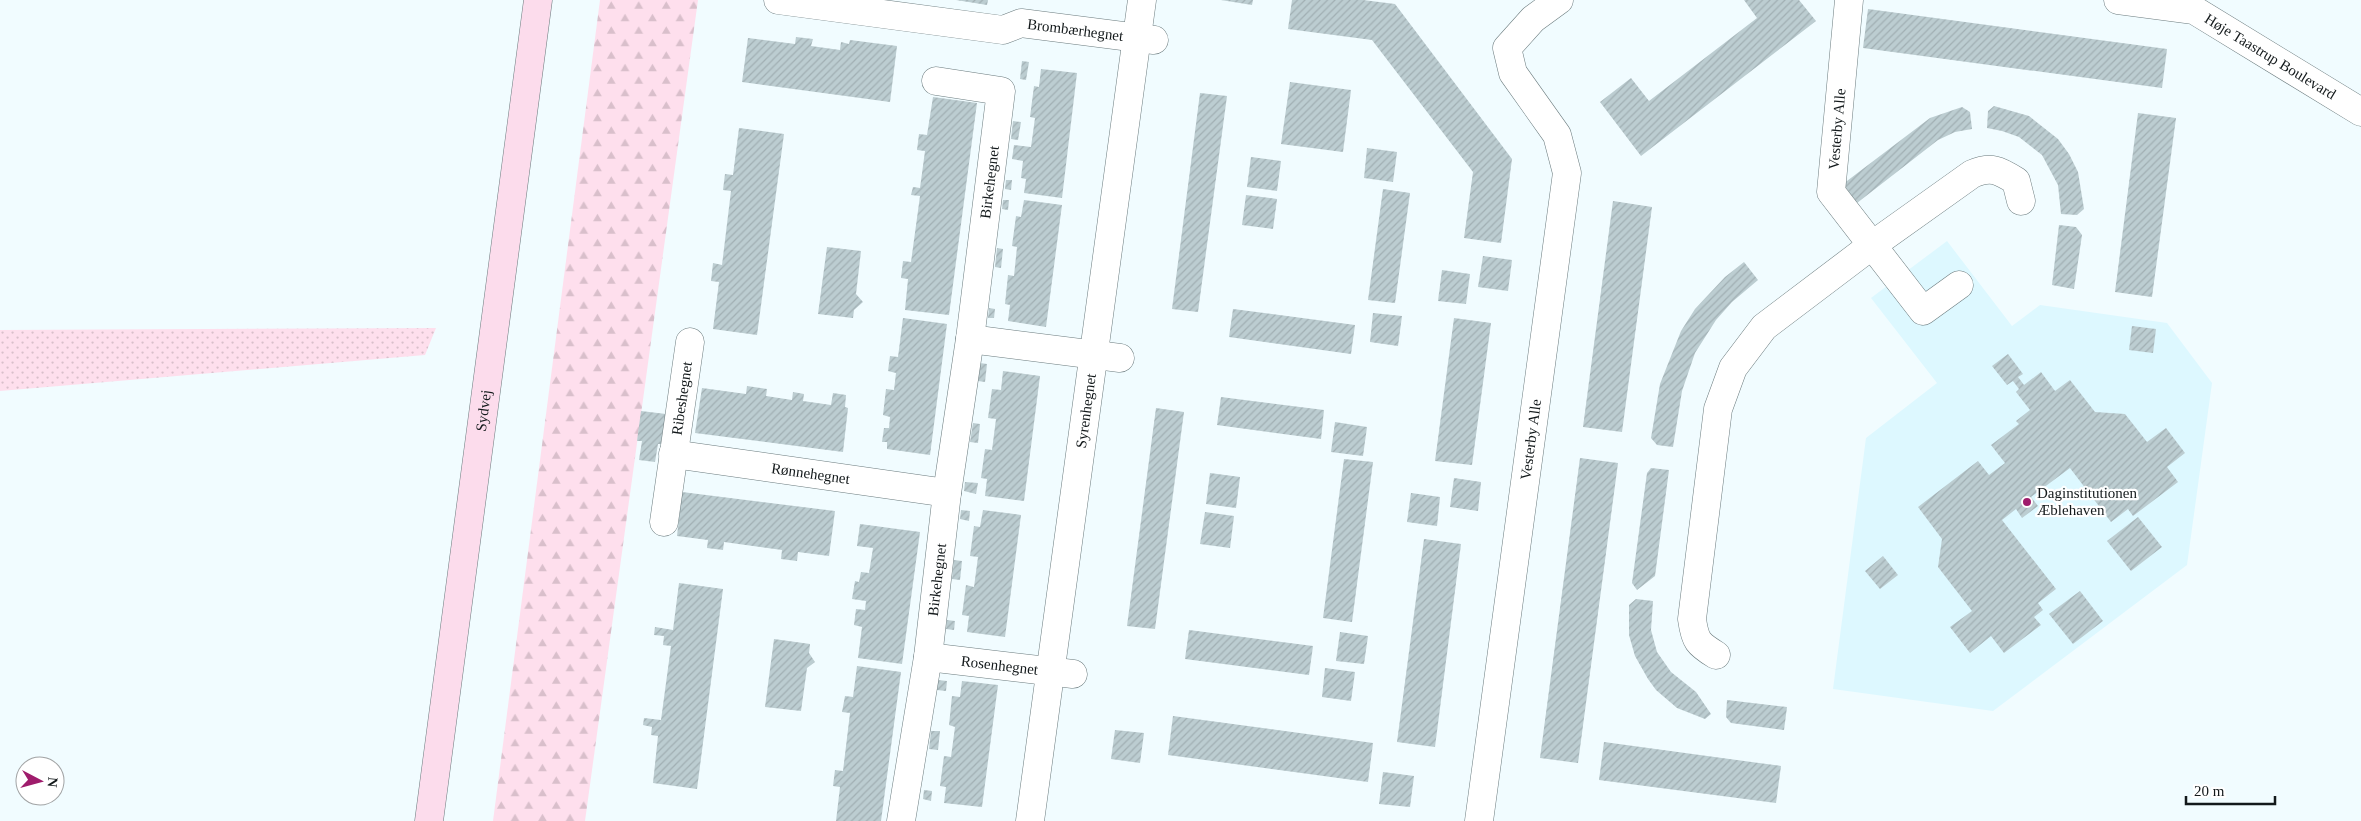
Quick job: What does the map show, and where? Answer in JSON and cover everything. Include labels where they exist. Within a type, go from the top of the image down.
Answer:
[{"type":"main road","name":"Sydvej","points":[[429,821],[538,0]]},
{"type":"street","name":"Brombærhegnet","points":[[778,0],[1003,30],[1021,23],[1145,40]]},
{"type":"street","name":"Syrenhegnet","points":[[1030,821],[1062,673],[1107,356],[1145,40],[1142,0]]},
{"type":"street","name":"Vesterby Alle","points":[[1479,821],[1567,173],[1557,135],[1513,73],[1507,48],[1533,19],[1559,0]]},
{"type":"street","name":"Vesterby Alle","points":[[1849,0],[1831,192],[1923,311],[1959,285]]},
{"type":"street","name":"Høje Taastrup Boulevard","points":[[2118,0],[2194,10],[2361,112]]},
{"type":"street","name":"Birkehegnet","points":[[901,821],[928,657],[947,493],[970,339],[1001,91],[936,81]]},
{"type":"street","points":[[1716,656],[1700,645],[1694,636],[1692,620],[1718,409],[1733,368],[1764,327],[1871,246],[1972,174],[1985,169],[2002,172],[2016,181],[2021,201]]},
{"type":"street","points":[[970,339],[1107,356]]},
{"type":"street","name":"Ribeshegnet","points":[[664,522],[690,342]]},
{"type":"street","name":"Rønnehegnet","points":[[673,454],[947,493]]},
{"type":"street","name":"Rosenhegnet","points":[[928,657],[1062,673]]},
{"type":"shaded area","name":"Daginstitutionen Æblehaven","points":[[1947,241],[2012,326],[2040,305],[2167,323],[2212,383],[2187,565],[1993,711],[1833,689],[1866,438],[1937,383],[1871,298]]},
{"type":"green space","points":[[600,0],[698,0],[585,821],[493,821]]},
{"type":"green space","points":[[436,328],[425,355],[0,391],[0,330]]},
{"type":"building","points":[[956,0],[988,0],[987,5]]},
{"type":"building","points":[[1221,0],[1253,0],[1252,5]]},
{"type":"building","points":[[1292,0],[1363,0],[1395,4],[1512,159],[1501,243],[1464,238],[1473,172],[1372,40],[1288,29]]},
{"type":"building","points":[[1744,0],[1799,0],[1816,21],[1641,156],[1600,102],[1631,78],[1649,101],[1757,18]]},
{"type":"building","points":[[1868,9],[2167,49],[2162,88],[1863,48]]},
{"type":"building","points":[[796,37],[813,39],[811,46],[840,50],[841,42],[849,44],[850,40],[897,46],[890,102],[742,82],[748,38],[795,44]]},
{"type":"building","points":[[1022,61],[1029,62],[1026,80],[1020,79]]},
{"type":"building","points":[[1041,69],[1077,73],[1062,198],[1024,193],[1026,179],[1021,178],[1023,161],[1012,159],[1014,145],[1031,147],[1035,118],[1030,117],[1034,86],[1039,87]]},
{"type":"building","points":[[1290,82],[1351,90],[1343,152],[1281,144]]},
{"type":"building","points":[[1200,93],[1227,96],[1198,312],[1172,309]]},
{"type":"building","points":[[933,97],[977,103],[949,315],[905,310],[908,279],[901,278],[903,261],[911,262],[920,196],[911,195],[913,187],[920,188],[925,151],[917,150],[919,134],[927,135]]},
{"type":"building","points":[[1994,106],[2029,116],[2058,139],[2069,154],[2078,172],[2084,209],[2077,215],[2061,214],[2058,185],[2042,155],[2019,137],[1987,128],[1988,111]]},
{"type":"building","points":[[1962,107],[1970,112],[1972,129],[1955,132],[1938,140],[1857,203],[1843,184],[1930,118]]},
{"type":"building","points":[[2138,113],[2176,118],[2152,297],[2115,292]]},
{"type":"building","points":[[1013,121],[1021,122],[1018,140],[1011,139]]},
{"type":"building","points":[[739,128],[784,134],[757,335],[713,329],[719,282],[711,281],[713,263],[722,265],[731,191],[723,190],[725,174],[733,175]]},
{"type":"building","points":[[1367,148],[1397,152],[1393,182],[1364,178]]},
{"type":"building","points":[[1251,157],[1281,161],[1277,191],[1247,187]]},
{"type":"building","points":[[1006,180],[1012,180],[1011,190],[1005,189]]},
{"type":"building","points":[[1383,189],[1410,193],[1395,303],[1368,300]]},
{"type":"building","points":[[1246,195],[1277,199],[1273,229],[1242,225]]},
{"type":"building","points":[[1003,200],[1009,200],[1008,210],[1002,209]]},
{"type":"building","points":[[1024,200],[1062,205],[1046,327],[1008,321],[1010,305],[1005,304],[1008,275],[1014,276],[1017,247],[1012,246],[1016,216],[1021,217]]},
{"type":"building","points":[[1613,201],[1652,207],[1622,432],[1583,427]]},
{"type":"building","points":[[2059,225],[2076,227],[2082,235],[2074,289],[2052,285]]},
{"type":"building","points":[[827,247],[861,251],[856,294],[863,302],[854,310],[853,318],[818,314]]},
{"type":"building","points":[[997,248],[1003,249],[1001,268],[995,267]]},
{"type":"building","points":[[1483,256],[1512,260],[1508,291],[1478,287]]},
{"type":"building","points":[[1744,262],[1758,280],[1732,302],[1716,320],[1695,353],[1682,391],[1673,447],[1657,445],[1651,438],[1660,384],[1681,331],[1695,309],[1725,277]]},
{"type":"building","points":[[1442,270],[1470,274],[1466,304],[1438,301]]},
{"type":"building","points":[[989,308],[995,309],[994,318],[988,318]]},
{"type":"building","points":[[1233,309],[1355,325],[1351,354],[1229,337]]},
{"type":"building","points":[[1373,313],[1402,316],[1398,346],[1370,342]]},
{"type":"building","points":[[903,318],[947,324],[930,455],[887,449],[887,442],[882,442],[884,428],[889,428],[890,417],[883,415],[886,389],[894,390],[896,373],[888,371],[890,356],[898,357]]},
{"type":"building","points":[[1454,318],[1491,323],[1472,465],[1435,461]]},
{"type":"building","points":[[2132,326],[2156,329],[2153,353],[2129,350]]},
{"type":"building","points":[[2008,354],[2023,374],[2018,377],[2024,385],[2041,372],[2055,391],[2070,380],[2095,412],[2125,414],[2147,442],[2166,428],[2185,453],[2167,467],[2178,482],[2133,516],[2128,509],[2111,522],[2070,468],[2031,497],[2038,506],[2022,518],[2016,509],[2002,520],[2056,589],[2038,603],[2043,610],[2034,617],[2041,625],[2004,653],[1991,636],[1970,653],[1950,627],[1972,611],[1938,567],[1942,539],[1918,507],[1978,461],[1989,475],[2005,463],[1991,445],[2019,424],[2016,421],[2030,410],[2016,392],[2019,389],[2013,381],[2007,385],[1992,366]]},
{"type":"building","points":[[980,363],[987,364],[985,382],[978,381]]},
{"type":"building","points":[[1003,371],[1040,376],[1024,501],[985,496],[987,479],[981,478],[985,449],[992,450],[996,419],[988,418],[992,389],[1001,390]]},
{"type":"building","points":[[747,386],[767,389],[766,396],[792,400],[793,392],[804,394],[803,401],[831,405],[833,393],[846,395],[845,407],[848,408],[843,452],[695,433],[702,388],[746,394]]},
{"type":"building","points":[[1221,397],[1324,410],[1321,439],[1217,425]]},
{"type":"building","points":[[1156,408],[1184,412],[1155,629],[1127,626]]},
{"type":"building","points":[[641,411],[666,414],[662,444],[658,444],[655,462],[639,460],[642,441],[637,441]]},
{"type":"building","points":[[1335,422],[1367,427],[1363,456],[1331,452]]},
{"type":"building","points":[[973,423],[980,424],[978,443],[970,442]]},
{"type":"building","points":[[1580,458],[1618,463],[1578,763],[1540,758]]},
{"type":"building","points":[[1344,459],[1373,462],[1352,622],[1323,618]]},
{"type":"building","points":[[1651,468],[1669,470],[1655,576],[1637,590],[1632,583],[1647,473]]},
{"type":"building","points":[[1210,473],[1240,477],[1236,508],[1206,504]]},
{"type":"building","points":[[1454,478],[1481,482],[1478,511],[1450,507]]},
{"type":"building","points":[[965,482],[978,483],[976,494],[964,491]]},
{"type":"building","points":[[682,492],[835,511],[829,556],[798,552],[797,561],[781,559],[782,550],[724,542],[723,550],[707,548],[708,540],[677,536]]},
{"type":"building","points":[[1411,493],[1440,497],[1437,526],[1407,522]]},
{"type":"building","points":[[961,510],[970,511],[969,521],[960,519]]},
{"type":"building","points":[[983,510],[1021,515],[1005,637],[967,632],[969,616],[962,615],[966,585],[974,587],[978,557],[970,556],[974,526],[980,527]]},
{"type":"building","points":[[1205,512],[1234,516],[1230,548],[1200,544]]},
{"type":"building","points":[[2138,517],[2162,547],[2131,571],[2107,541]]},
{"type":"building","points":[[860,524],[920,532],[902,664],[858,658],[862,627],[854,625],[856,609],[865,610],[866,601],[852,599],[855,581],[859,582],[861,572],[869,573],[873,548],[857,546]]},
{"type":"building","points":[[1424,539],[1461,544],[1435,747],[1397,742]]},
{"type":"building","points":[[1883,556],[1898,575],[1880,589],[1865,571]]},
{"type":"building","points":[[954,560],[962,561],[960,580],[952,579]]},
{"type":"building","points":[[679,583],[723,589],[697,789],[653,783],[658,736],[651,735],[652,727],[643,725],[644,718],[661,720],[671,646],[663,645],[664,636],[654,635],[655,627],[673,630]]},
{"type":"building","points":[[2080,591],[2103,621],[2073,644],[2049,614]]},
{"type":"building","points":[[1636,599],[1653,601],[1651,630],[1657,652],[1671,672],[1696,692],[1711,714],[1705,719],[1677,708],[1656,690],[1648,679],[1635,656],[1629,635],[1629,605]]},
{"type":"building","points":[[947,620],[955,621],[954,630],[946,629]]},
{"type":"building","points":[[1189,630],[1313,646],[1309,675],[1185,659]]},
{"type":"building","points":[[1340,632],[1368,636],[1364,664],[1336,661]]},
{"type":"building","points":[[774,639],[810,644],[809,653],[815,662],[807,668],[801,711],[765,707]]},
{"type":"building","points":[[857,666],[901,672],[881,821],[836,821],[840,787],[833,786],[835,770],[843,771],[850,713],[842,712],[845,696],[853,697]]},
{"type":"building","points":[[1325,668],[1355,672],[1351,701],[1322,697]]},
{"type":"building","points":[[938,680],[947,681],[946,691],[937,690]]},
{"type":"building","points":[[962,681],[998,685],[982,807],[944,803],[946,787],[940,786],[944,756],[951,757],[955,727],[949,725],[952,696],[960,697]]},
{"type":"building","points":[[1727,700],[1787,707],[1784,730],[1731,723],[1726,717]]},
{"type":"building","points":[[1173,716],[1373,743],[1368,782],[1168,755]]},
{"type":"building","points":[[1115,730],[1144,733],[1140,763],[1111,759]]},
{"type":"building","points":[[931,731],[940,731],[938,750],[929,749]]},
{"type":"building","points":[[1604,742],[1781,766],[1776,803],[1599,780]]},
{"type":"building","points":[[1383,772],[1414,776],[1410,807],[1379,804]]},
{"type":"building","points":[[924,790],[932,791],[931,801],[923,799]]},
{"type":"place","name":"Daginstitutionen Æblehaven","points":[[2027,502]]}]
